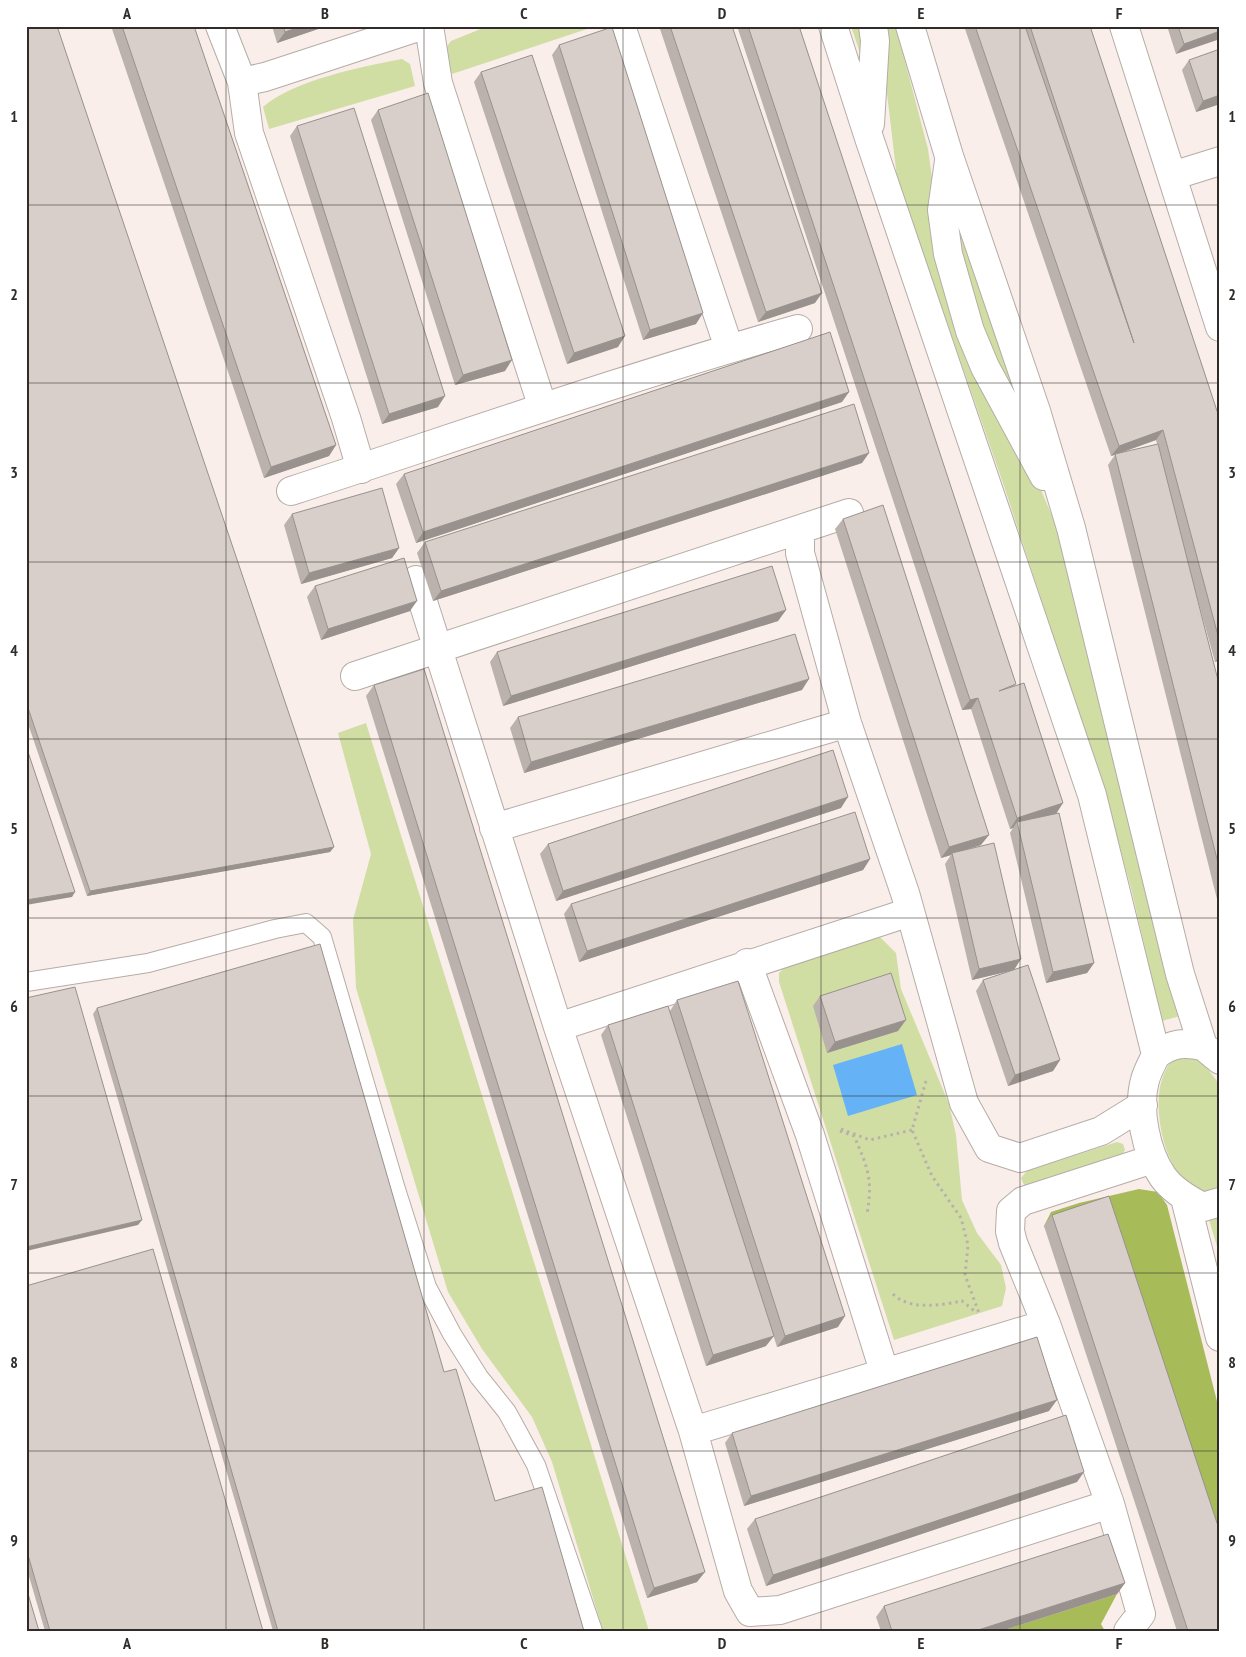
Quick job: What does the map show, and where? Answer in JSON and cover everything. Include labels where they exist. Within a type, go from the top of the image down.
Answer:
[{"type":"street","points":[[220,26],[242,82],[249,133],[346,418],[361,469]]},
{"type":"street","points":[[242,82],[265,77],[421,26]]},
{"type":"street","points":[[430,26],[438,83],[543,408]]},
{"type":"street","points":[[621,26],[729,348]]},
{"type":"street","points":[[834,26],[869,138],[1092,795],[1156,1055]]},
{"type":"street","points":[[869,138],[875,41],[873,26]]},
{"type":"street","points":[[910,26],[949,156],[1030,392],[1071,528],[1180,974],[1211,1053]]},
{"type":"street","points":[[1124,26],[1220,327]]},
{"type":"street","points":[[949,156],[942,210],[948,254],[970,331],[988,375],[1071,528]]},
{"type":"street","points":[[1172,176],[1220,161]]},
{"type":"street","points":[[291,492],[729,348],[798,329]]},
{"type":"street","points":[[355,676],[438,647],[849,513]]},
{"type":"street","points":[[800,530],[800,553],[847,723],[910,912],[964,1103],[988,1148],[1020,1158],[1101,1131],[1143,1105]]},
{"type":"street","points":[[416,580],[558,1026],[693,1430],[738,1591],[750,1612],[780,1610],[1110,1504]]},
{"type":"street","points":[[494,828],[847,723]]},
{"type":"street","points":[[558,1026],[747,963],[910,912]]},
{"type":"street","points":[[747,963],[810,1135],[884,1371]]},
{"type":"street","points":[[1211,1053],[1179,1043],[1166,1048],[1156,1055],[1145,1080],[1143,1105],[1153,1159],[1164,1179],[1185,1198],[1204,1208],[1220,1202]]},
{"type":"street","points":[[1128,1631],[1141,1614],[1110,1504],[1046,1324],[1013,1243],[1010,1231],[1011,1211],[1024,1201],[1153,1159]]},
{"type":"street","points":[[1185,1198],[1220,1337]]},
{"type":"street","points":[[693,1430],[884,1371],[1046,1324]]},
{"type":"lane","points":[[26,982],[148,963],[276,928],[306,923],[322,937],[394,1186],[428,1287],[452,1334],[479,1377],[507,1412],[536,1465],[593,1631]]},
{"type":"path","points":[[892,1294],[898,1299],[918,1304],[940,1306],[962,1301],[981,1316],[965,1275],[968,1245],[961,1218],[932,1176],[912,1130],[926,1081],[952,1060]]},
{"type":"path","points":[[867,1217],[871,1193],[870,1174],[862,1153],[854,1136],[832,1129],[844,1129],[870,1140],[912,1130]]},
{"type":"green space","points":[[488,26],[596,26],[452,74],[445,49],[451,41]]},
{"type":"green space","points":[[851,26],[862,26],[862,59]]},
{"type":"green space","points":[[879,26],[896,27],[928,149],[943,258],[1055,523],[1180,1016],[1162,1021],[1132,892],[1100,773],[1004,486],[897,178]]},
{"type":"green space","points":[[402,59],[410,64],[415,86],[269,129],[263,107],[292,89],[329,76]]},
{"type":"green space","points":[[961,221],[1027,415],[983,345],[959,254]]},
{"type":"green space","points":[[366,723],[649,1631],[603,1631],[552,1462],[532,1417],[482,1349],[448,1292],[356,988],[353,920],[371,854],[338,733]]},
{"type":"green space","points":[[880,937],[896,953],[901,989],[949,1104],[956,1135],[962,1200],[977,1233],[1001,1265],[1006,1288],[1002,1306],[894,1340],[779,982],[779,973],[784,968]]},
{"type":"green space","points":[[1181,1057],[1201,1060],[1220,1085],[1220,1188],[1207,1192],[1193,1187],[1182,1178],[1167,1152],[1160,1122],[1160,1086],[1170,1062]]},
{"type":"green space","points":[[1117,1142],[1123,1144],[1125,1150],[1121,1157],[1030,1187],[1024,1185],[1021,1178],[1027,1171]]},
{"type":"green space","points":[[1139,1189],[1158,1192],[1167,1205],[1220,1413],[1220,1565],[1044,1226],[1051,1212],[1079,1203]]},
{"type":"green space","points":[[1220,1217],[1220,1256],[1209,1220]]},
{"type":"green space","points":[[1117,1594],[1101,1624],[1105,1631],[1001,1631]]},
{"type":"water","points":[[902,1044],[917,1095],[848,1116],[833,1065]]},
{"type":"building","points":[[26,26],[57,26],[334,847],[90,891],[26,702]]},
{"type":"building","points":[[122,26],[194,26],[336,445],[271,467]]},
{"type":"building","points":[[283,26],[302,26],[285,32]]},
{"type":"building","points":[[670,26],[732,26],[822,293],[766,312]]},
{"type":"building","points":[[748,26],[799,26],[1016,684],[999,691],[1024,683],[1063,803],[1017,818],[978,698],[970,700]]},
{"type":"building","points":[[975,26],[1025,26],[1134,343],[1030,26],[1090,26],[1220,420],[1220,643],[1163,430],[1119,446]]},
{"type":"building","points":[[1178,26],[1220,26],[1220,31],[1184,44]]},
{"type":"building","points":[[612,27],[703,313],[650,330],[559,45]]},
{"type":"building","points":[[1220,49],[1220,95],[1203,101],[1189,60]]},
{"type":"building","points":[[532,55],[625,336],[574,353],[481,72]]},
{"type":"building","points":[[428,93],[512,360],[463,375],[378,110]]},
{"type":"building","points":[[354,108],[445,396],[389,414],[297,126]]},
{"type":"building","points":[[830,332],[849,392],[423,532],[404,474]]},
{"type":"building","points":[[854,404],[869,453],[441,591],[425,542]]},
{"type":"building","points":[[1158,444],[1220,688],[1220,871],[1115,454]]},
{"type":"building","points":[[382,488],[399,548],[309,573],[292,514]]},
{"type":"building","points":[[883,505],[989,835],[949,847],[843,519]]},
{"type":"building","points":[[404,558],[417,601],[328,629],[315,586]]},
{"type":"building","points":[[772,566],[786,610],[511,696],[497,652]]},
{"type":"building","points":[[795,634],[809,679],[531,762],[518,717]]},
{"type":"building","points":[[424,669],[705,1572],[654,1588],[374,685]]},
{"type":"building","points":[[26,746],[75,892],[26,900]]},
{"type":"building","points":[[833,750],[848,797],[563,891],[548,844]]},
{"type":"building","points":[[855,812],[870,859],[587,951],[571,904]]},
{"type":"building","points":[[1059,813],[1094,963],[1053,972],[1017,822]]},
{"type":"building","points":[[994,843],[1021,959],[979,969],[952,853]]},
{"type":"building","points":[[320,944],[444,1372],[456,1369],[495,1501],[542,1487],[584,1631],[278,1631],[97,1008]]},
{"type":"building","points":[[1028,965],[1060,1060],[1015,1075],[983,980]]},
{"type":"building","points":[[891,973],[906,1020],[835,1042],[820,996]]},
{"type":"building","points":[[738,981],[845,1316],[785,1336],[677,1000]]},
{"type":"building","points":[[75,987],[142,1220],[26,1247],[26,998]]},
{"type":"building","points":[[668,1006],[774,1336],[713,1355],[608,1025]]},
{"type":"building","points":[[1109,1196],[1220,1532],[1220,1631],[1188,1631],[1052,1215]]},
{"type":"building","points":[[153,1249],[263,1631],[50,1631],[26,1548],[26,1286]]},
{"type":"building","points":[[1037,1337],[1057,1400],[751,1496],[732,1433]]},
{"type":"building","points":[[1066,1415],[1084,1472],[773,1575],[755,1519]]},
{"type":"building","points":[[1108,1534],[1125,1583],[975,1631],[892,1631],[884,1606]]},
{"type":"building","points":[[26,1587],[39,1631],[26,1631]]}]
